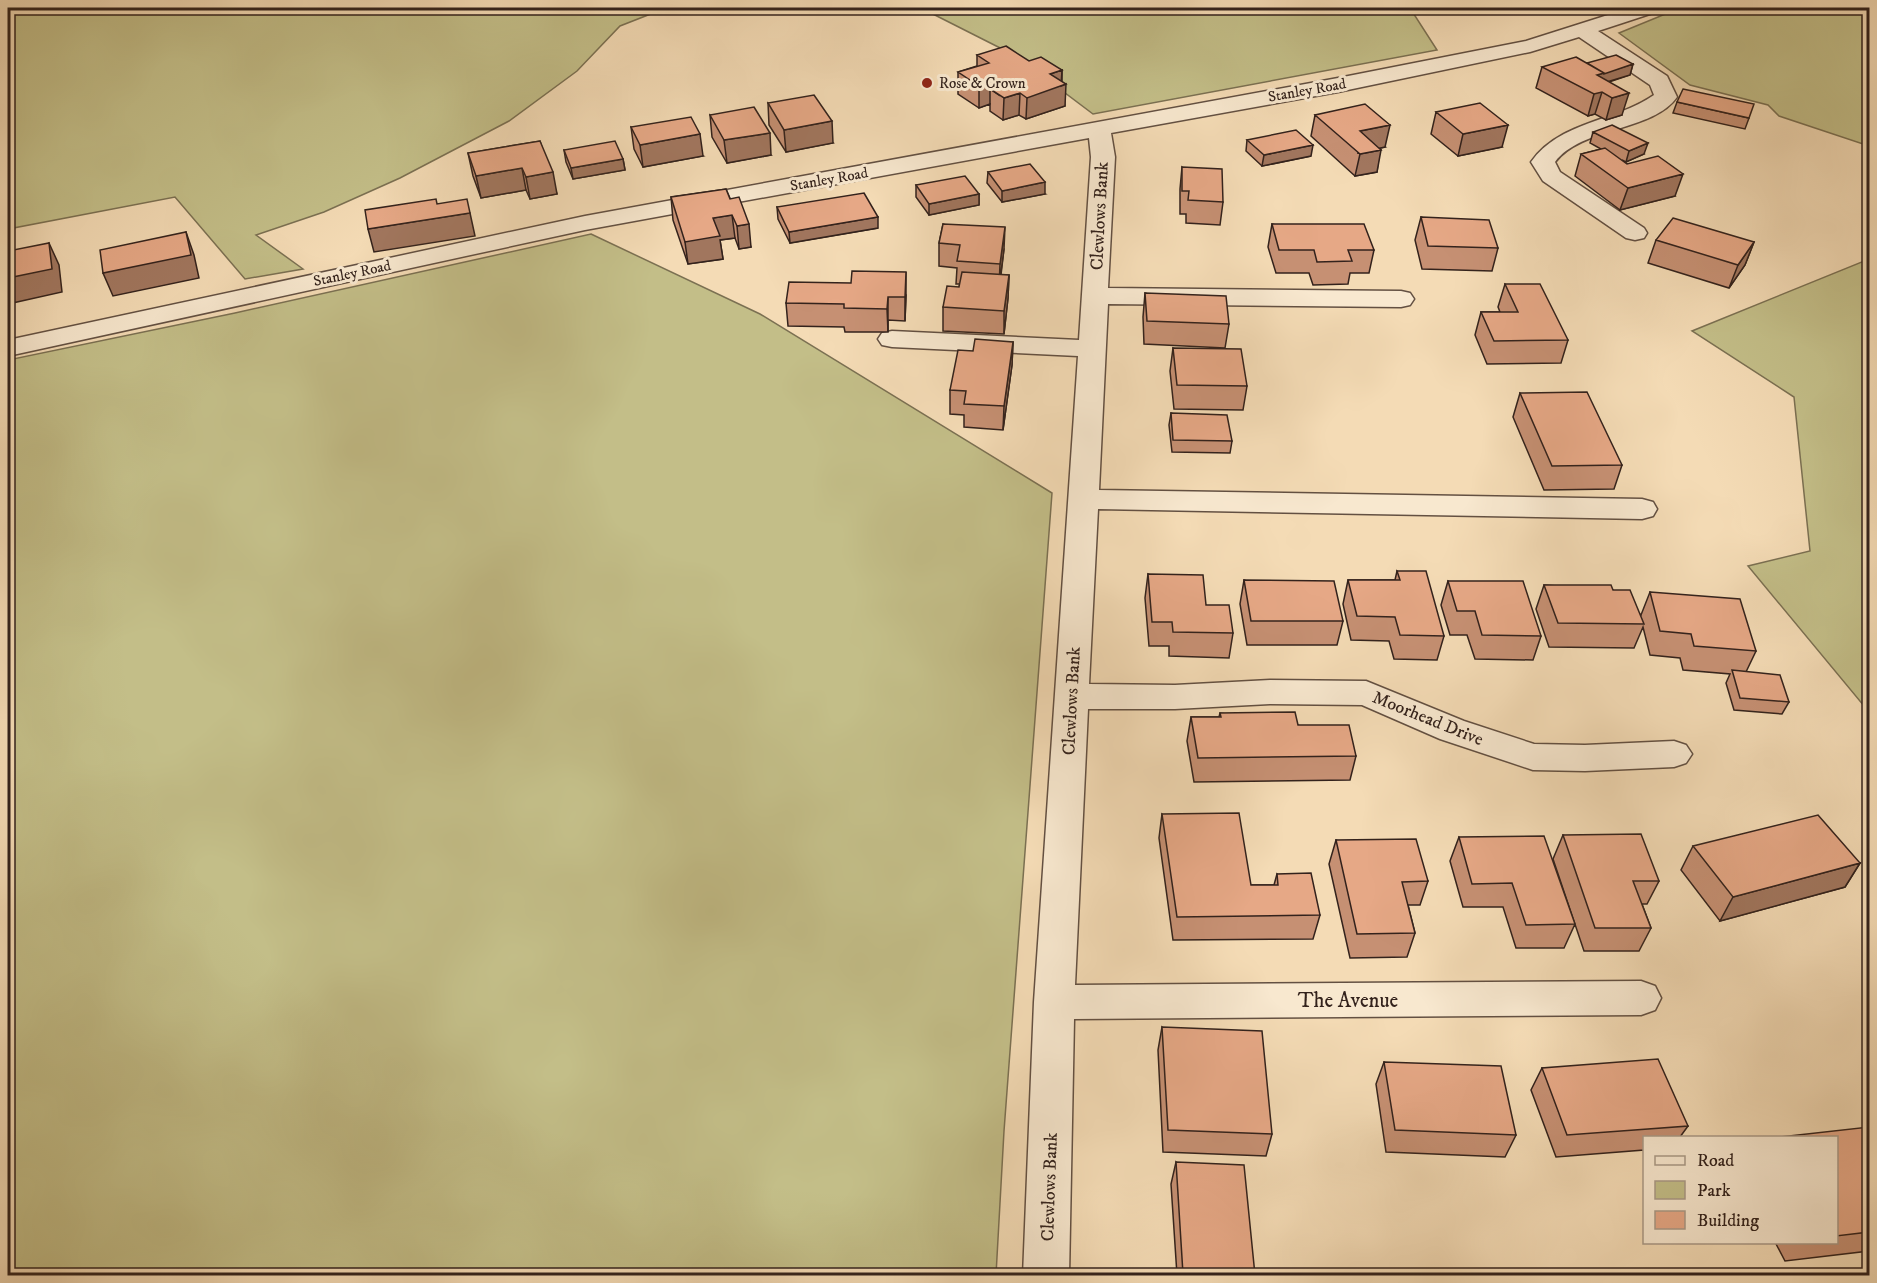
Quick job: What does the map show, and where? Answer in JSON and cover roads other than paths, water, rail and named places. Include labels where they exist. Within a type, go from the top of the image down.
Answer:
[{"type":"street","name":"Stanley Road","points":[[8,348],[585,223],[1338,85],[1530,46],[1649,8]]},
{"type":"street","points":[[1582,30],[1659,81],[1666,97],[1658,105],[1636,116],[1561,143],[1547,153],[1543,162],[1551,176],[1635,233]]},
{"type":"street","name":"Clewlows Bank","points":[[1046,1275],[1054,1002],[1103,157],[1099,128]]},
{"type":"street","points":[[937,159],[919,143],[984,129]]},
{"type":"street","points":[[1095,296],[1401,299]]},
{"type":"street","points":[[892,339],[1092,349]]},
{"type":"street","points":[[1083,499],[1642,509]]},
{"type":"street","name":"Moorhead Drive","points":[[1071,696],[1175,698],[1270,692],[1366,693],[1452,730],[1533,757],[1585,758],[1674,754]]},
{"type":"street","name":"The Avenue","points":[[1054,1002],[1641,998]]},
{"type":"place","name":"Rose & Crown","points":[[927,83]]}]
